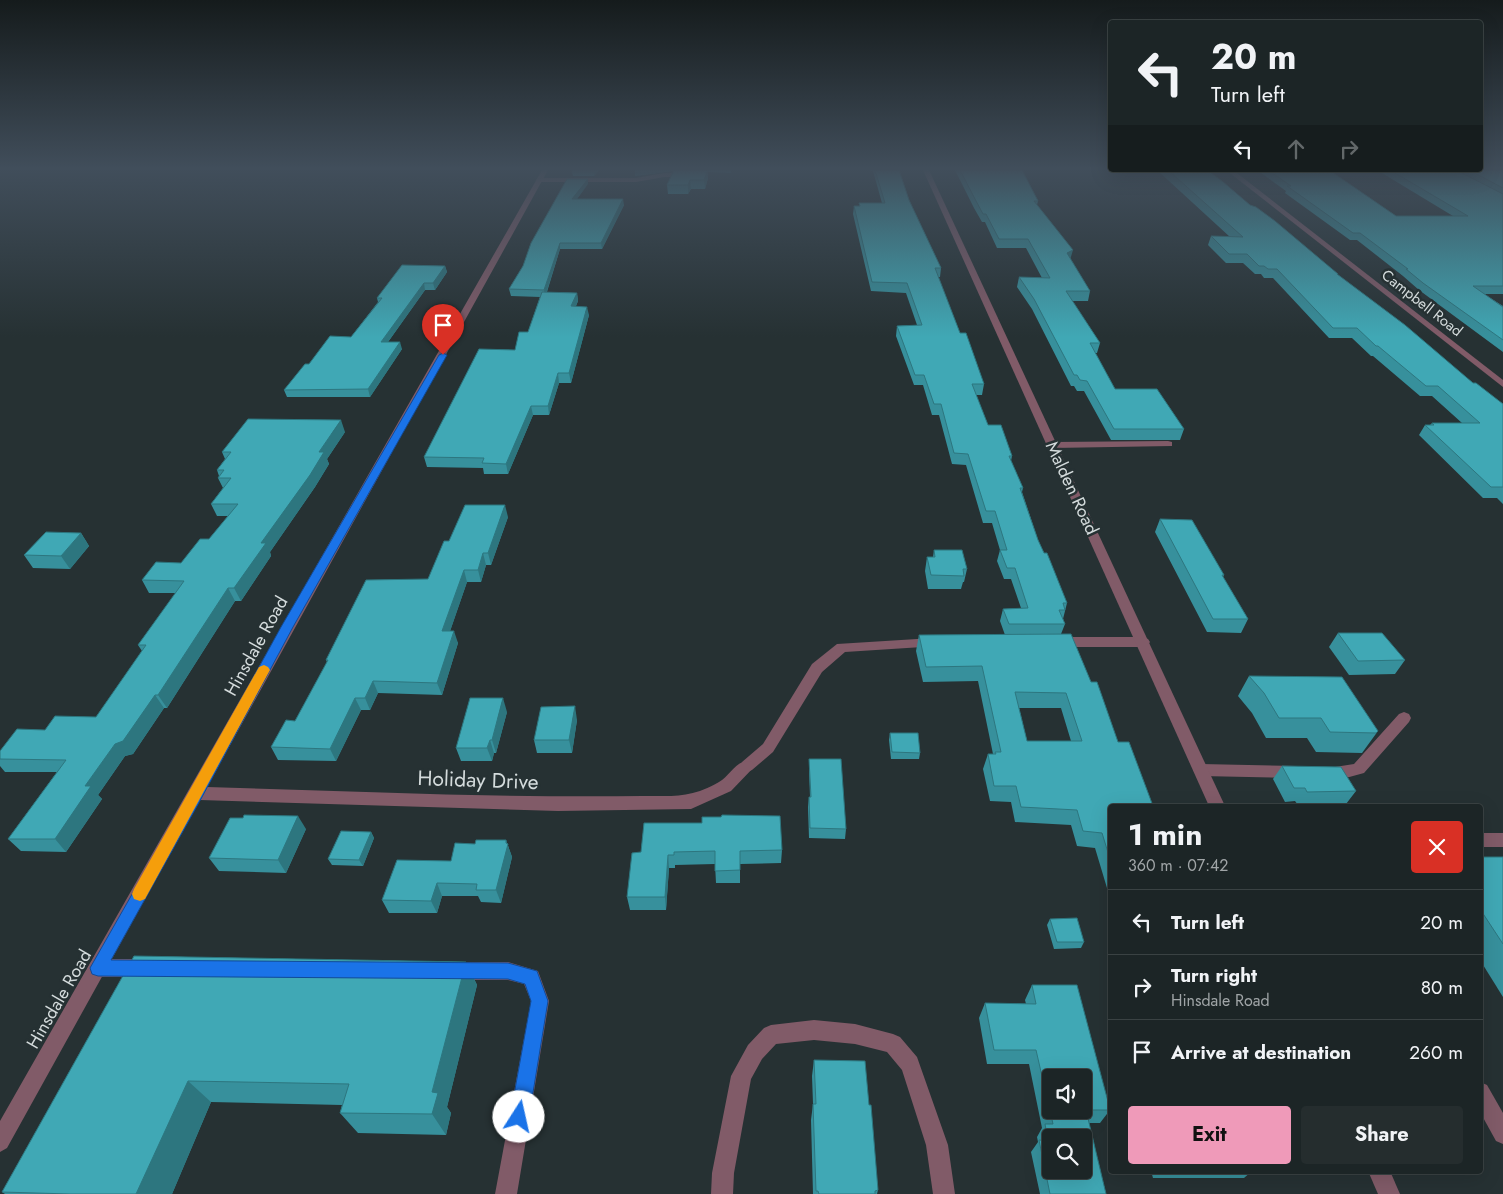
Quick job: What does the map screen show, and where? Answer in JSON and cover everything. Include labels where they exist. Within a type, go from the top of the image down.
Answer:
[{"type":"street","name":"Hinsdale Road","points":[[0,1141],[514,226]]},
{"type":"street","name":"Malden Road","points":[[952,226],[1217,804]]},
{"type":"street","name":"Campbell Road","points":[[1300,226],[1503,384]]},
{"type":"street","points":[[1052,445],[1168,444]]},
{"type":"street","points":[[1046,642],[1143,642]]},
{"type":"street","name":"Holiday Drive","points":[[197,793],[558,804],[690,802],[726,786],[768,748],[817,668],[842,647],[878,644],[951,643]]},
{"type":"street","points":[[1201,770],[1342,773],[1358,769],[1404,718]]},
{"type":"street","points":[[1483,840],[1503,840]]},
{"type":"street","points":[[98,968],[165,969]]},
{"type":"street","points":[[442,971],[508,971],[531,977],[540,1001],[506,1194]]},
{"type":"street","points":[[722,1194],[741,1076],[755,1052],[771,1035],[814,1030],[855,1034],[893,1044],[910,1064],[937,1145],[944,1194]]},
{"type":"street","points":[[1483,1097],[1503,1134]]},
{"type":"street","points":[[1380,1174],[1389,1194]]},
{"type":"building","points":[[541,226],[610,226],[601,243],[560,243],[544,290],[509,289],[523,266],[531,243]]},
{"type":"building","points":[[859,226],[921,226],[941,268],[935,268],[960,333],[966,333],[984,384],[972,384],[988,425],[1001,425],[1012,456],[1009,456],[1023,488],[1020,488],[1038,540],[1044,553],[1047,553],[1067,603],[1063,603],[1065,610],[1059,610],[1065,624],[1009,624],[1003,609],[1028,608],[1015,568],[1007,568],[1000,550],[1007,550],[995,511],[986,511],[968,454],[954,453],[941,404],[934,404],[924,375],[915,375],[897,326],[922,325],[907,283],[872,282]]},
{"type":"building","points":[[992,226],[1054,226],[1073,250],[1067,253],[1090,291],[1066,291],[1100,343],[1090,343],[1115,389],[1157,389],[1184,429],[1114,429],[1087,381],[1080,380],[1077,375],[1074,375],[1034,299],[1019,277],[1050,278],[1028,239],[999,239]]},
{"type":"building","points":[[1230,226],[1281,226],[1337,274],[1405,325],[1473,383],[1476,383],[1503,404],[1503,487],[1491,487],[1425,425],[1434,425],[1432,423],[1480,423],[1438,386],[1426,386],[1376,346],[1357,328],[1333,328],[1277,269],[1259,266],[1247,254],[1229,254],[1211,236],[1243,237]]},
{"type":"building","points":[[1343,226],[1503,226],[1503,286],[1473,286],[1503,307],[1503,340],[1423,283],[1406,269],[1408,269],[1360,233],[1353,233]]},
{"type":"building","points":[[402,265],[445,266],[433,283],[424,283],[381,342],[400,342],[368,389],[284,390],[305,364],[309,364],[330,336],[351,337],[382,298],[377,298]]},
{"type":"building","points":[[542,292],[577,293],[571,306],[587,307],[569,373],[558,373],[548,406],[531,406],[506,464],[482,463],[484,458],[424,457],[479,349],[515,350],[519,332],[528,332]]},
{"type":"building","points":[[248,419],[341,420],[319,452],[324,452],[310,475],[261,543],[266,543],[234,588],[228,588],[158,695],[155,695],[123,741],[115,744],[85,786],[91,786],[55,839],[8,839],[66,760],[0,759],[0,751],[17,729],[45,730],[55,716],[96,717],[146,645],[138,645],[184,581],[142,580],[156,562],[181,563],[200,539],[209,539],[238,504],[211,504],[231,478],[218,478],[224,470],[217,470],[231,452],[222,452]]},
{"type":"building","points":[[465,505],[505,505],[488,553],[483,553],[478,570],[464,570],[442,631],[454,631],[437,683],[373,681],[365,698],[355,698],[330,749],[271,747],[286,720],[295,721],[328,660],[326,660],[366,580],[428,579],[444,541],[449,541]]},
{"type":"building","points":[[1160,519],[1192,520],[1248,619],[1213,619]]},
{"type":"building","points":[[46,532],[81,533],[61,556],[24,555]]},
{"type":"building","points":[[934,550],[962,550],[967,569],[963,569],[964,576],[931,575],[927,557],[935,557]]},
{"type":"building","points":[[1338,633],[1382,633],[1405,660],[1358,661]]},
{"type":"building","points":[[1071,634],[1091,682],[1097,682],[1118,742],[1129,742],[1152,804],[1108,804],[1108,852],[1102,833],[1083,831],[1077,810],[1021,807],[1016,786],[994,786],[988,754],[1001,752],[982,666],[926,667],[919,635]],"holes":[[[1015,692],[1066,693],[1082,741],[1027,741]]]},
{"type":"building","points":[[1249,676],[1342,677],[1378,731],[1376,733],[1330,732],[1321,718],[1279,718],[1264,693]]},
{"type":"building","points":[[470,698],[503,698],[492,740],[490,740],[487,748],[456,748]]},
{"type":"building","points":[[575,706],[569,740],[534,740],[541,707]]},
{"type":"building","points":[[890,733],[918,733],[920,753],[892,752]]},
{"type":"building","points":[[809,759],[841,759],[846,829],[810,828]]},
{"type":"building","points":[[1282,766],[1341,767],[1356,791],[1307,792],[1305,788],[1294,788]]},
{"type":"building","points":[[244,815],[298,816],[278,860],[209,858],[230,818],[243,818]]},
{"type":"building","points":[[722,815],[780,816],[782,850],[740,851],[740,870],[715,871],[715,851],[674,852],[674,855],[668,855],[665,897],[627,897],[632,853],[641,852],[644,823],[702,823],[702,817],[721,817]]},
{"type":"building","points":[[341,831],[371,832],[359,860],[328,859]]},
{"type":"building","points":[[476,840],[506,840],[508,844],[496,890],[476,890],[477,884],[437,883],[431,901],[382,900],[397,860],[451,861],[455,843],[475,844]]},
{"type":"building","points":[[1483,857],[1503,857],[1503,944],[1483,914]]},
{"type":"building","points":[[1077,918],[1084,942],[1057,942],[1050,919]]},
{"type":"building","points":[[134,956],[466,962],[432,1092],[438,1093],[432,1114],[340,1113],[349,1084],[188,1081],[136,1194],[2,1192]]},
{"type":"building","points":[[1032,985],[1077,985],[1108,1101],[1108,1110],[1092,1110],[1092,1069],[1042,1069],[1042,1076],[1036,1050],[994,1050],[985,1003],[1036,1004]]},
{"type":"building","points":[[814,1060],[865,1061],[869,1105],[871,1105],[878,1190],[875,1191],[875,1194],[819,1194],[816,1191],[813,1104],[816,1104]]},
{"type":"building","points":[[1052,1119],[1088,1119],[1091,1129],[1046,1129],[1045,1124],[1053,1124]]},
{"type":"building","points":[[1092,1135],[1106,1194],[1050,1194],[1047,1179],[1092,1179]]},
{"type":"building","points":[[1039,1140],[1042,1140],[1042,1155]]},
{"type":"slow traffic","points":[[140,894],[264,670]]},
{"type":"route","points":[[443,355],[287,627],[197,793],[98,968],[508,971],[531,977],[540,1001],[519,1117]]}]
